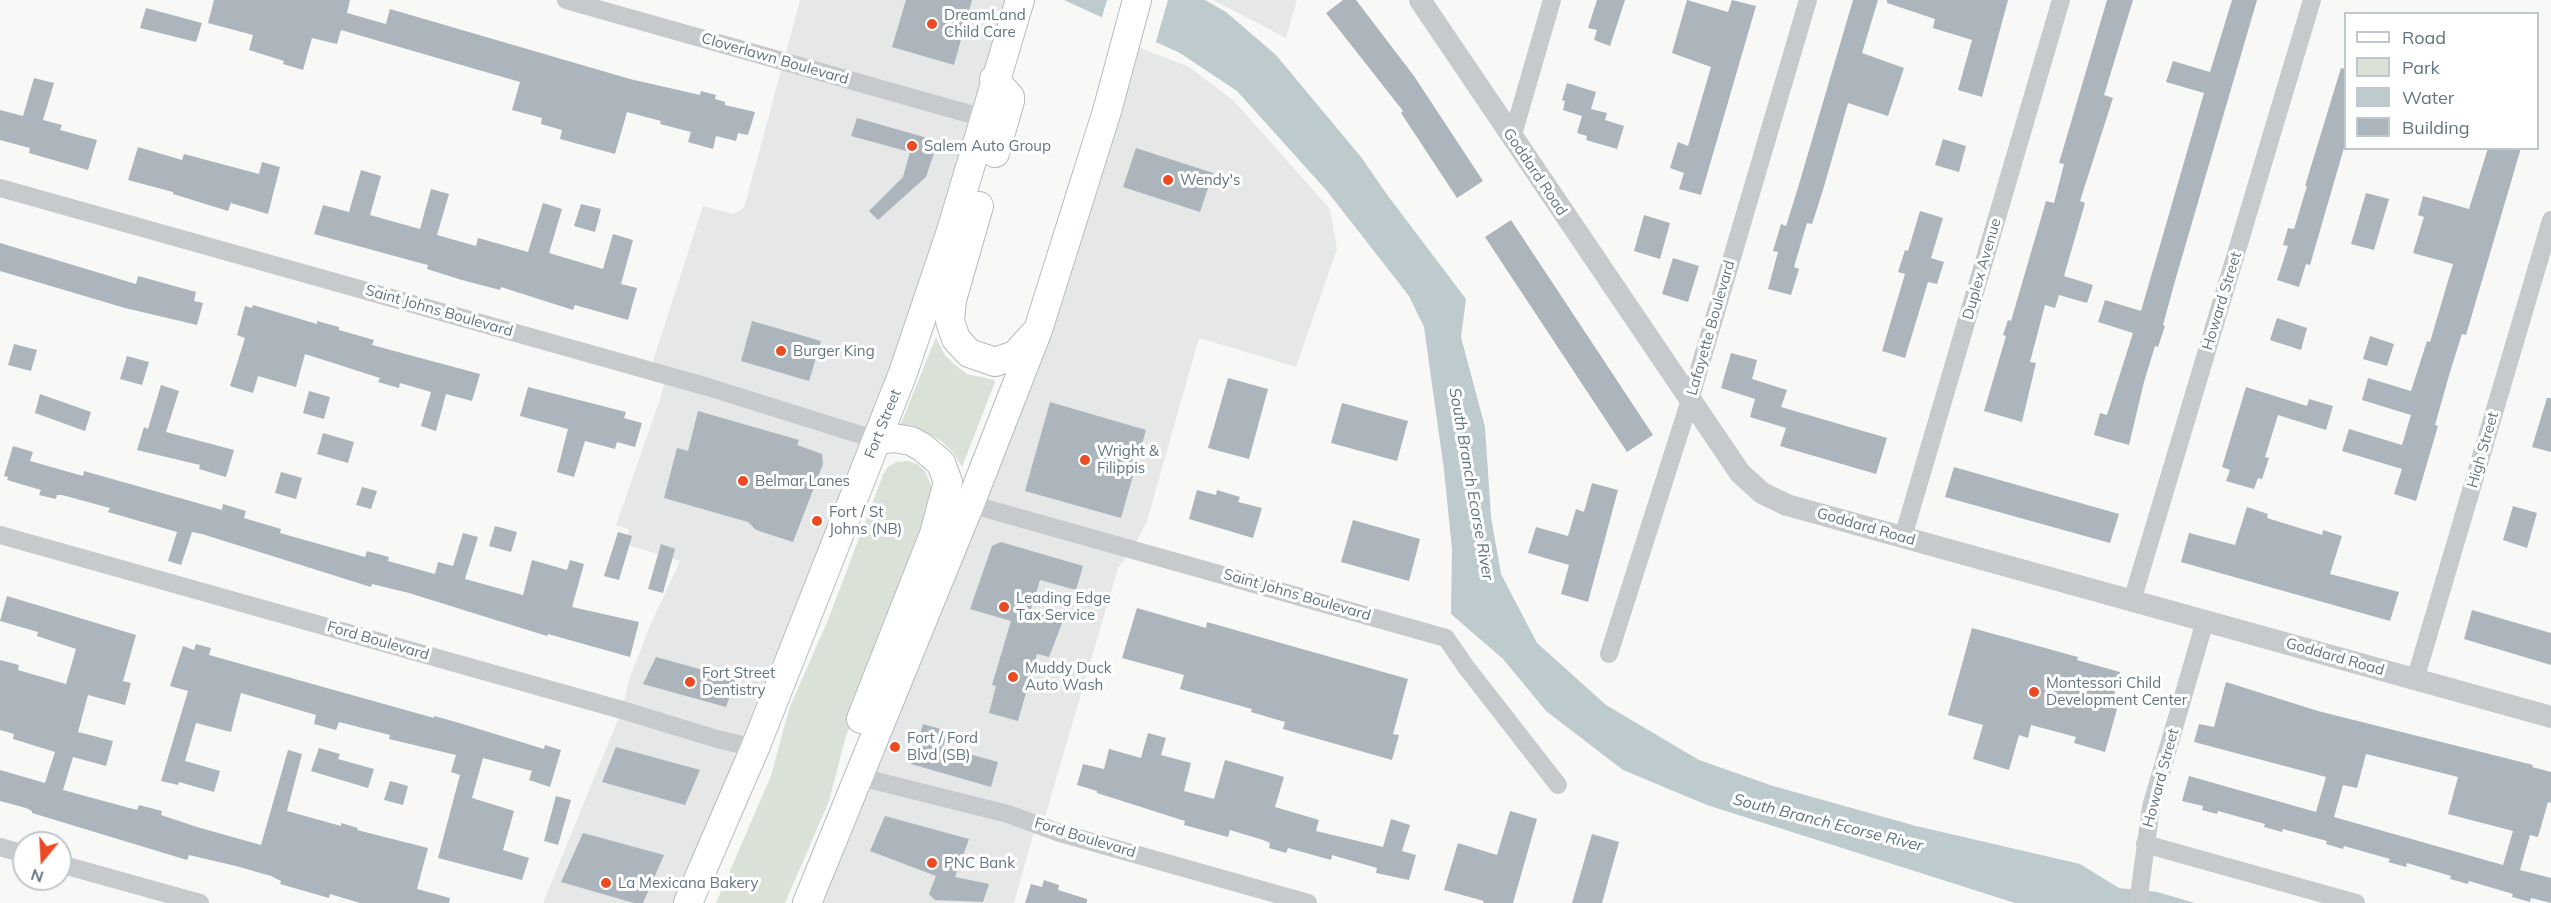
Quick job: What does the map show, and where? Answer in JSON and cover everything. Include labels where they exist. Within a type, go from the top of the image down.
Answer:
[{"type":"main road","name":"Fort Street","points":[[688,903],[755,748],[877,440],[928,303],[994,79],[1020,0]]},
{"type":"main road","points":[[807,903],[860,777],[1038,330],[1107,111],[1137,0]]},
{"type":"main road","points":[[994,79],[1010,97],[1010,100],[952,300],[950,321],[956,339],[963,348],[977,358],[987,361],[1005,359],[1015,355],[1038,330]]},
{"type":"main road","points":[[829,849],[840,790],[853,741],[934,534],[948,482],[941,463],[922,447],[911,441],[894,438],[877,440]]},
{"type":"main road","points":[[705,903],[760,773],[755,748]]},
{"type":"street","name":"Cloverlawn Boulevard","points":[[566,0],[984,118]]},
{"type":"street","name":"Goddard Road","points":[[1420,0],[1740,473],[1762,493],[1787,505],[2551,717]]},
{"type":"street","points":[[1512,138],[1552,0]]},
{"type":"street","name":"Lafayette Boulevard","points":[[1609,654],[1690,400],[1808,0]]},
{"type":"street","name":"Duplex Avenue","points":[[1903,537],[2061,0]]},
{"type":"street","name":"Howard Street","points":[[2132,602],[2312,0]]},
{"type":"street","name":"Saint Johns Boulevard","points":[[0,188],[699,384],[843,427],[877,440]]},
{"type":"street","name":"High Street","points":[[2415,680],[2551,220]]},
{"type":"street","name":"Saint Johns Boulevard","points":[[970,504],[1446,638],[1558,785]]},
{"type":"street","name":"Ford Boulevard","points":[[0,535],[755,748]]},
{"type":"street","name":"Howard Street","points":[[2138,895],[2151,807],[2205,621]]},
{"type":"street","name":"Ford Boulevard","points":[[860,777],[1008,814],[1060,833],[1308,903]]},
{"type":"street","points":[[2145,844],[2356,903]]},
{"type":"street","points":[[72,867],[200,903]]},
{"type":"shaded area","points":[[800,0],[1020,0],[984,118],[688,903],[543,903],[622,710],[629,680],[650,626],[680,561],[625,544],[629,530],[616,525],[660,399],[666,375],[650,370],[703,206],[734,214],[744,208]]},
{"type":"shaded area","points":[[1213,0],[1297,0],[1286,38]]},
{"type":"shaded area","points":[[1128,43],[1189,67],[1234,101],[1330,209],[1337,249],[1296,367],[1199,338],[1147,521],[1133,548],[1118,568],[1042,827],[1036,825],[1014,903],[807,903],[860,777]]},
{"type":"green space","points":[[936,337],[944,354],[955,365],[967,374],[995,382],[962,467],[953,452],[941,441],[927,433],[900,426]]},
{"type":"green space","points":[[908,461],[917,464],[925,471],[931,485],[935,505],[892,629],[846,736],[829,801],[785,903],[716,903],[771,776],[789,709],[828,620],[883,475],[888,467],[896,462]]},
{"type":"water","name":"South Branch Ecorse River","points":[[1064,0],[1205,0],[1226,12],[1276,55],[1361,157],[1466,299],[1461,337],[1485,427],[1491,517],[1501,574],[1537,643],[1606,705],[1699,760],[1773,786],[1916,826],[2080,864],[2119,888],[2157,892],[2195,903],[2015,903],[1707,805],[1623,770],[1546,711],[1503,659],[1451,614],[1452,549],[1444,470],[1424,327],[1409,296],[1327,191],[1237,91],[1180,53]]},
{"type":"pier","points":[[1107,0],[1168,0],[1155,45],[1101,20]]},
{"type":"building","points":[[214,0],[350,0],[347,13],[386,24],[390,9],[630,79],[700,95],[701,91],[716,95],[715,99],[725,102],[725,105],[755,112],[748,135],[738,133],[736,141],[716,136],[713,149],[688,142],[691,132],[627,112],[615,154],[560,139],[562,130],[541,124],[542,118],[512,110],[520,82],[341,30],[337,44],[312,38],[303,70],[283,64],[284,61],[249,50],[253,35],[208,23]]},
{"type":"building","name":"DreamLand Child Care","points":[[906,0],[972,0],[954,65],[892,47]]},
{"type":"building","points":[[1343,0],[1356,0],[1414,76],[1483,181],[1457,198],[1401,113],[1403,111],[1326,13]]},
{"type":"building","points":[[1597,0],[1625,0],[1610,46],[1594,40],[1597,30],[1588,28]]},
{"type":"building","points":[[1687,0],[1728,12],[1732,0],[1756,6],[1701,195],[1679,189],[1684,173],[1670,168],[1678,142],[1688,146],[1711,67],[1672,53]]},
{"type":"building","points":[[1853,0],[1878,0],[1862,53],[1904,68],[1888,116],[1848,103],[1812,224],[1807,223],[1794,267],[1799,269],[1791,295],[1768,289],[1778,252],[1773,251],[1781,224],[1786,226]]},
{"type":"building","points":[[1887,0],[2008,0],[1982,97],[1958,90],[1972,40],[1933,28],[1935,19],[1887,3]]},
{"type":"building","points":[[2107,0],[2133,0],[2104,95],[2113,98],[2080,201],[2085,203],[2064,276],[2093,285],[2087,303],[2059,295],[2055,308],[2045,305],[2030,362],[2036,363],[2022,422],[1984,411],[2006,336],[2003,335],[2008,320],[2011,321],[2046,201],[2054,203],[2064,164],[2059,163]]},
{"type":"building","points":[[2232,0],[2257,0],[2175,281],[2163,325],[2165,326],[2158,347],[2155,346],[2144,382],[2129,445],[2094,435],[2100,413],[2107,415],[2133,333],[2098,322],[2105,300],[2141,311],[2204,93],[2166,82],[2173,61],[2210,72]]},
{"type":"building","points":[[146,8],[202,23],[196,42],[140,28]]},
{"type":"building","points":[[2341,68],[2344,69],[2344,148],[2310,265],[2306,264],[2299,287],[2277,280],[2288,246],[2283,245],[2288,228],[2294,229],[2307,186],[2305,186]]},
{"type":"building","points":[[34,78],[54,83],[43,120],[62,125],[60,130],[97,140],[88,170],[29,153],[30,148],[0,140],[0,110],[23,116]]},
{"type":"building","points":[[1567,83],[1596,92],[1591,109],[1607,113],[1605,120],[1624,126],[1617,149],[1586,140],[1587,136],[1577,133],[1582,116],[1563,110],[1565,101],[1562,100]]},
{"type":"building","name":"Salem Auto Group","points":[[857,118],[938,141],[926,177],[878,220],[869,211],[903,177],[910,152],[851,136]]},
{"type":"building","points":[[1943,139],[1966,146],[1959,172],[1935,165]]},
{"type":"building","points":[[138,147],[182,160],[184,154],[259,174],[262,162],[280,167],[268,214],[231,203],[228,211],[173,194],[173,192],[128,180]]},
{"type":"building","name":"Wendy's","points":[[1136,148],[1213,173],[1200,212],[1123,187]]},
{"type":"building","points":[[2487,150],[2520,150],[2466,335],[2462,334],[2450,372],[2435,425],[2438,426],[2416,501],[2394,494],[2402,469],[2342,451],[2349,429],[2402,445],[2411,415],[2362,400],[2368,378],[2411,391],[2427,341],[2430,342],[2453,264],[2413,253],[2424,217],[2418,215],[2423,196],[2469,209]]},
{"type":"building","points":[[361,170],[381,176],[370,215],[420,229],[431,189],[449,194],[437,235],[476,246],[478,238],[528,252],[543,203],[562,209],[549,253],[603,269],[613,234],[633,240],[621,284],[637,288],[628,320],[575,305],[573,310],[501,287],[500,290],[462,280],[427,269],[428,265],[314,234],[323,205],[349,212]]},
{"type":"building","points":[[2366,193],[2389,199],[2374,250],[2351,244]]},
{"type":"building","points":[[581,204],[601,209],[595,232],[574,226]]},
{"type":"building","points":[[1920,211],[1943,218],[1931,258],[1944,262],[1937,284],[1928,282],[1905,358],[1882,351],[1905,274],[1898,272],[1905,250],[1908,251]]},
{"type":"building","points":[[1644,215],[1670,223],[1660,259],[1634,251]]},
{"type":"building","points":[[1511,220],[1653,435],[1627,452],[1485,237]]},
{"type":"building","points":[[0,243],[136,284],[138,276],[196,292],[194,301],[203,303],[197,325],[125,308],[0,271]]},
{"type":"building","points":[[1673,258],[1699,266],[1688,302],[1662,294]]},
{"type":"building","points":[[253,305],[317,324],[317,321],[339,327],[339,330],[374,340],[372,345],[480,374],[472,401],[446,394],[436,431],[421,426],[431,392],[400,383],[399,388],[378,382],[380,378],[305,354],[296,387],[258,376],[253,393],[230,386],[245,338],[237,335],[245,306],[252,308]]},
{"type":"building","points":[[2277,318],[2307,328],[2301,350],[2270,340]]},
{"type":"building","name":"Burger King","points":[[752,321],[821,341],[809,381],[741,361]]},
{"type":"building","points":[[2370,336],[2394,344],[2387,366],[2363,359]]},
{"type":"building","points":[[14,344],[37,350],[31,371],[8,365]]},
{"type":"building","points":[[1731,353],[1757,360],[1752,379],[1787,390],[1781,407],[1887,438],[1876,474],[1780,446],[1786,428],[1750,417],[1755,399],[1721,388]]},
{"type":"building","points":[[127,356],[149,362],[142,385],[120,379]]},
{"type":"building","points":[[1228,378],[1268,389],[1249,459],[1208,448]]},
{"type":"building","points":[[161,385],[179,391],[166,432],[234,450],[226,477],[199,469],[200,465],[137,450],[144,427],[148,429]]},
{"type":"building","points":[[528,387],[626,412],[624,418],[642,423],[635,447],[617,442],[615,449],[585,441],[574,477],[557,472],[568,429],[520,416]]},
{"type":"building","points":[[2246,387],[2307,406],[2309,399],[2333,406],[2326,430],[2278,415],[2265,457],[2269,458],[2262,479],[2258,478],[2254,489],[2226,481],[2230,470],[2222,467]]},
{"type":"building","points":[[309,391],[330,397],[324,419],[303,413]]},
{"type":"building","points":[[40,394],[91,412],[85,431],[35,413]]},
{"type":"building","points":[[2547,398],[2551,398],[2551,452],[2532,447]]},
{"type":"building","name":"Wright & Filippis","points":[[1050,402],[1146,430],[1121,518],[1025,491]]},
{"type":"building","points":[[1342,403],[1408,421],[1397,461],[1331,443]]},
{"type":"building","name":"Belmar Lanes","points":[[698,411],[799,440],[797,445],[822,454],[823,464],[793,542],[756,530],[748,522],[664,498],[677,448],[688,451]]},
{"type":"building","points":[[323,433],[354,442],[348,463],[317,454]]},
{"type":"building","points":[[13,446],[33,452],[30,461],[83,476],[84,471],[222,510],[223,504],[246,511],[244,518],[281,529],[280,533],[365,557],[367,551],[389,557],[388,561],[435,574],[438,562],[453,566],[463,533],[478,537],[465,579],[523,595],[532,560],[567,570],[570,560],[584,564],[572,607],[639,622],[630,657],[548,634],[547,636],[409,593],[372,584],[371,587],[202,534],[192,532],[181,565],[168,561],[177,532],[108,512],[110,508],[62,495],[57,495],[56,499],[39,495],[41,490],[7,480],[8,477],[4,476]]},
{"type":"building","points":[[1954,467],[2119,514],[2110,543],[1945,497]]},
{"type":"building","points":[[281,472],[302,478],[296,499],[275,493]]},
{"type":"building","points":[[1592,483],[1618,490],[1588,602],[1561,594],[1569,565],[1528,553],[1536,527],[1568,536],[1576,509],[1584,512]]},
{"type":"building","points":[[362,487],[377,491],[371,509],[356,505]]},
{"type":"building","points":[[1197,490],[1216,495],[1217,490],[1240,497],[1238,502],[1262,508],[1253,538],[1189,519]]},
{"type":"building","points":[[2513,506],[2537,513],[2527,548],[2503,540]]},
{"type":"building","points":[[2247,507],[2268,514],[2267,518],[2322,535],[2323,530],[2342,536],[2330,574],[2399,592],[2390,621],[2181,562],[2189,533],[2235,545]]},
{"type":"building","points":[[1353,520],[1420,539],[1409,581],[1341,562]]},
{"type":"building","points":[[495,526],[517,532],[511,552],[489,546]]},
{"type":"building","points":[[618,532],[632,536],[619,580],[604,576]]},
{"type":"building","points":[[1001,542],[1083,566],[1076,590],[1040,580],[1031,609],[1064,618],[1049,657],[1037,654],[1018,721],[989,713],[996,686],[992,685],[1011,621],[970,609],[992,546]]},
{"type":"building","points":[[661,544],[675,549],[663,593],[648,589]]},
{"type":"building","points":[[7,596],[136,635],[123,681],[131,683],[125,705],[88,695],[78,732],[113,741],[106,766],[73,757],[63,790],[137,810],[139,805],[162,811],[161,815],[261,845],[288,750],[302,754],[287,811],[341,826],[341,823],[358,828],[357,830],[428,848],[417,889],[450,898],[449,903],[360,903],[330,894],[329,898],[280,884],[281,881],[271,876],[189,855],[187,860],[32,813],[26,808],[0,801],[0,770],[45,783],[55,752],[13,739],[14,734],[0,730],[0,660],[19,665],[18,670],[66,684],[76,649],[37,636],[38,632],[0,621]]},
{"type":"building","points":[[1137,608],[1206,628],[1207,622],[1408,679],[1393,734],[1399,735],[1392,760],[1283,729],[1285,722],[1251,712],[1252,709],[1180,689],[1184,675],[1122,658]]},
{"type":"building","points":[[2472,610],[2551,633],[2551,665],[2464,639]]},
{"type":"building","name":"Montessori Child Development Center","points":[[1972,628],[2078,657],[2077,660],[2120,672],[2111,707],[2117,709],[2105,752],[2074,743],[2076,737],[2031,725],[2028,738],[2019,735],[2009,770],[1973,759],[1983,725],[1948,715]]},
{"type":"building","points":[[196,644],[211,648],[209,655],[434,718],[434,716],[456,722],[544,749],[545,745],[561,750],[550,787],[529,780],[532,771],[483,758],[472,798],[514,811],[503,850],[529,858],[522,880],[438,858],[460,775],[451,772],[456,755],[389,739],[390,735],[339,722],[336,730],[314,724],[316,715],[241,693],[231,732],[196,723],[185,761],[220,771],[214,792],[179,782],[178,785],[161,781],[188,691],[170,686],[183,646],[194,650]]},
{"type":"building","name":"Fort Street Dentistry","points":[[656,657],[736,679],[726,707],[643,684]]},
{"type":"building","points":[[2226,682],[2318,711],[2533,765],[2532,767],[2551,772],[2551,803],[2548,802],[2538,837],[2530,835],[2520,870],[2551,878],[2551,903],[2531,898],[2530,902],[2512,897],[2513,894],[2469,881],[2468,884],[2450,879],[2451,876],[2407,863],[2406,867],[2388,862],[2390,859],[2344,846],[2343,849],[2326,844],[2327,841],[2283,829],[2282,832],[2264,827],[2265,824],[2218,811],[2217,814],[2202,810],[2203,806],[2182,801],[2189,776],[2316,812],[2326,777],[2194,742],[2199,724],[2214,727]],"holes":[[[2366,754],[2458,777],[2448,814],[2513,831],[2503,865],[2334,817],[2343,785],[2357,788]]]},
{"type":"building","points":[[923,724],[948,731],[943,747],[998,762],[991,787],[911,764]]},
{"type":"building","points":[[1148,733],[1166,738],[1161,755],[1191,763],[1184,791],[1214,799],[1225,760],[1284,777],[1275,807],[1319,820],[1316,831],[1383,847],[1391,819],[1410,825],[1402,851],[1416,855],[1409,880],[1376,873],[1377,868],[1332,855],[1331,860],[1288,848],[1286,853],[1269,848],[1270,843],[1263,840],[1230,830],[1228,837],[1184,825],[1185,821],[1077,785],[1083,764],[1104,769],[1109,749],[1141,758]]},
{"type":"building","points":[[616,747],[700,770],[685,805],[602,782]]},
{"type":"building","points":[[319,748],[340,754],[338,759],[374,769],[368,788],[311,771]]},
{"type":"building","points":[[390,781],[408,786],[403,805],[384,800]]},
{"type":"building","points":[[556,796],[571,800],[558,845],[544,841]]},
{"type":"building","points":[[1510,811],[1537,819],[1513,903],[1483,903],[1484,901],[1444,890],[1458,843],[1497,855]]},
{"type":"building","name":"PNC Bank","points":[[885,816],[969,839],[955,877],[989,884],[983,902],[935,900],[929,894],[936,876],[870,851]]},
{"type":"building","points":[[583,833],[664,855],[643,903],[634,903],[561,882]]},
{"type":"building","points":[[1592,834],[1619,842],[1602,903],[1572,903]]},
{"type":"building","points":[[1044,880],[1059,885],[1058,890],[1087,899],[1087,903],[1025,903],[1031,884],[1042,887]]},
{"type":"place","name":"DreamLand Child Care","points":[[932,24]]},
{"type":"place","name":"Salem Auto Group","points":[[912,146]]},
{"type":"place","name":"Wendy's","points":[[1168,180]]},
{"type":"place","name":"Burger King","points":[[781,351]]},
{"type":"place","name":"Wright & Filippis","points":[[1085,460]]},
{"type":"place","name":"Belmar Lanes","points":[[743,481]]},
{"type":"place","name":"Fort / St Johns (NB)","points":[[817,521]]},
{"type":"place","name":"Leading Edge Tax Service","points":[[1004,607]]},
{"type":"place","name":"Muddy Duck Auto Wash","points":[[1013,677]]},
{"type":"place","name":"Fort Street Dentistry","points":[[690,682]]},
{"type":"place","name":"Montessori Child Development Center","points":[[2034,692]]},
{"type":"place","name":"Fort / Ford Blvd (SB)","points":[[895,747]]},
{"type":"place","name":"PNC Bank","points":[[932,863]]},
{"type":"place","name":"La Mexicana Bakery","points":[[606,883]]}]
